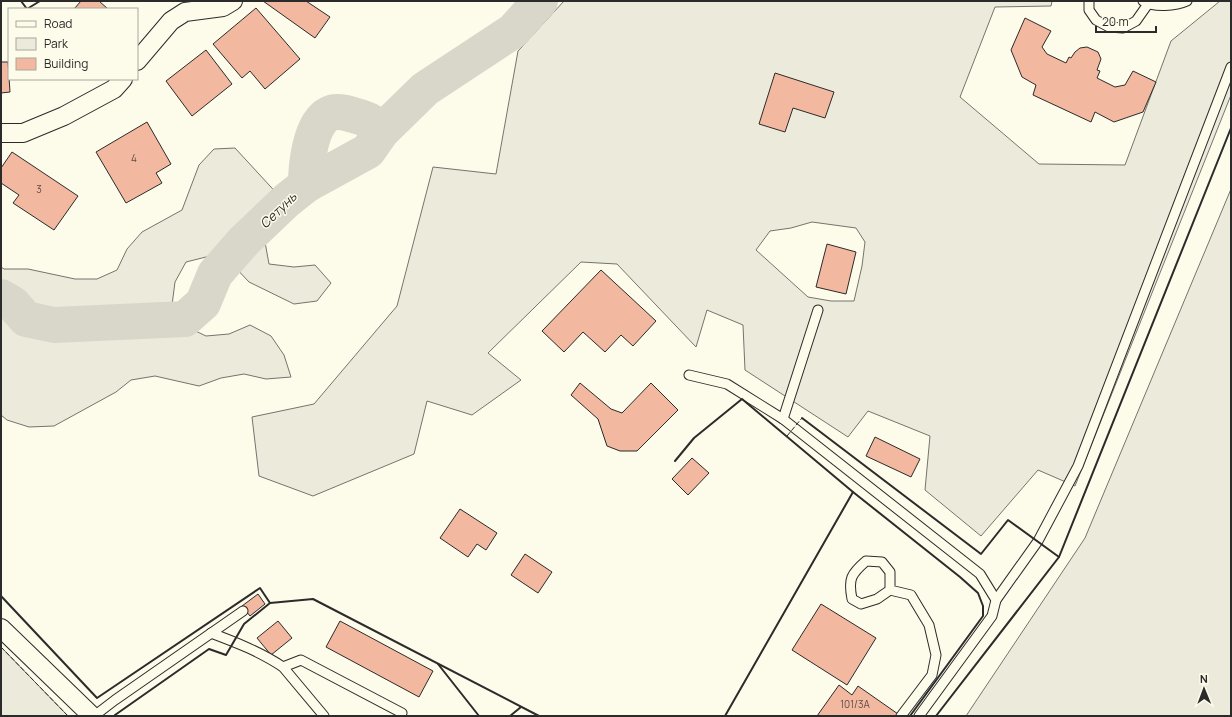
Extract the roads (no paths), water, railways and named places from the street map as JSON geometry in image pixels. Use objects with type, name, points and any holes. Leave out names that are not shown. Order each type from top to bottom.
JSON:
[{"type":"street","points":[[138,60],[170,21],[185,12],[223,7],[233,1]]},
{"type":"street","points":[[1,133],[23,133],[64,116],[114,89],[122,80]]},
{"type":"street","points":[[1,628],[93,716]]},
{"type":"lane","points":[[1089,1],[1088,10],[1096,20],[1109,27],[1123,28],[1136,21],[1145,2],[1165,5],[1187,1]]},
{"type":"lane","points":[[918,716],[992,616],[996,600],[1038,541],[1078,466],[1231,67]]},
{"type":"lane","points":[[783,418],[818,310]]},
{"type":"lane","points":[[689,375],[727,384],[783,418],[980,574],[996,600]]},
{"type":"lane","points":[[890,590],[890,572],[882,562],[866,561],[855,570],[850,585],[852,599],[861,604],[877,599],[890,590],[911,595],[929,625],[936,655],[932,675],[901,716]]},
{"type":"lane","points":[[93,716],[242,611]]},
{"type":"lane","points":[[211,633],[233,641],[283,667],[324,716]]},
{"type":"lane","points":[[283,667],[301,660],[402,713]]},
{"type":"waterway","name":"Сетунь","points":[[1,297],[13,304],[26,319],[54,325],[185,319],[203,303],[215,274],[244,241],[287,200],[306,185],[368,151],[382,131],[425,89],[513,31],[540,1]]},
{"type":"waterway","points":[[306,185],[308,157],[313,135],[317,126],[329,114],[341,112],[369,120],[382,131]]}]
